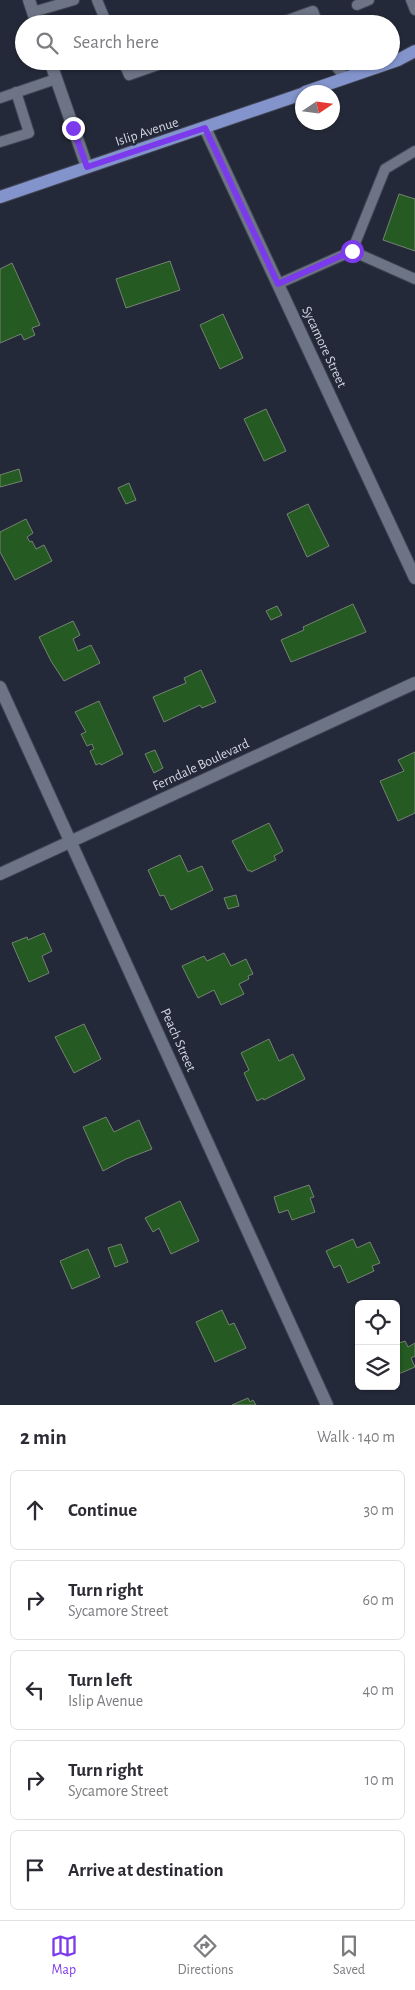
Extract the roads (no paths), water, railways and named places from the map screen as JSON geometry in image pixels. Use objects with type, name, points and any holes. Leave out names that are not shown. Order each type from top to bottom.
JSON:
[{"type":"main road","name":"Islip Avenue","points":[[400,59],[415,51]]},
{"type":"main road","name":"Islip Avenue","points":[[326,85],[369,70]]},
{"type":"main road","name":"Islip Avenue","points":[[0,197],[295,96]]},
{"type":"street","points":[[53,70],[87,167]]},
{"type":"street","name":"Sycamore Street","points":[[205,128],[415,578]]},
{"type":"street","name":"Ferndale Boulevard","points":[[0,874],[415,683]]},
{"type":"street","name":"Peach Street","points":[[0,687],[327,1405]]},
{"type":"lane","points":[[33,12],[74,0]]},
{"type":"lane","points":[[97,0],[103,15]]},
{"type":"lane","points":[[357,5],[369,0]]},
{"type":"lane","points":[[411,0],[415,10]]},
{"type":"lane","points":[[302,15],[313,11],[315,15]]},
{"type":"lane","points":[[127,70],[129,75],[143,70]]},
{"type":"lane","points":[[339,70],[345,78]]},
{"type":"lane","points":[[0,98],[56,79]]},
{"type":"lane","points":[[0,142],[29,133],[16,92]]},
{"type":"lane","points":[[278,284],[352,251],[385,169],[415,151]]},
{"type":"lane","points":[[352,251],[415,279]]}]
